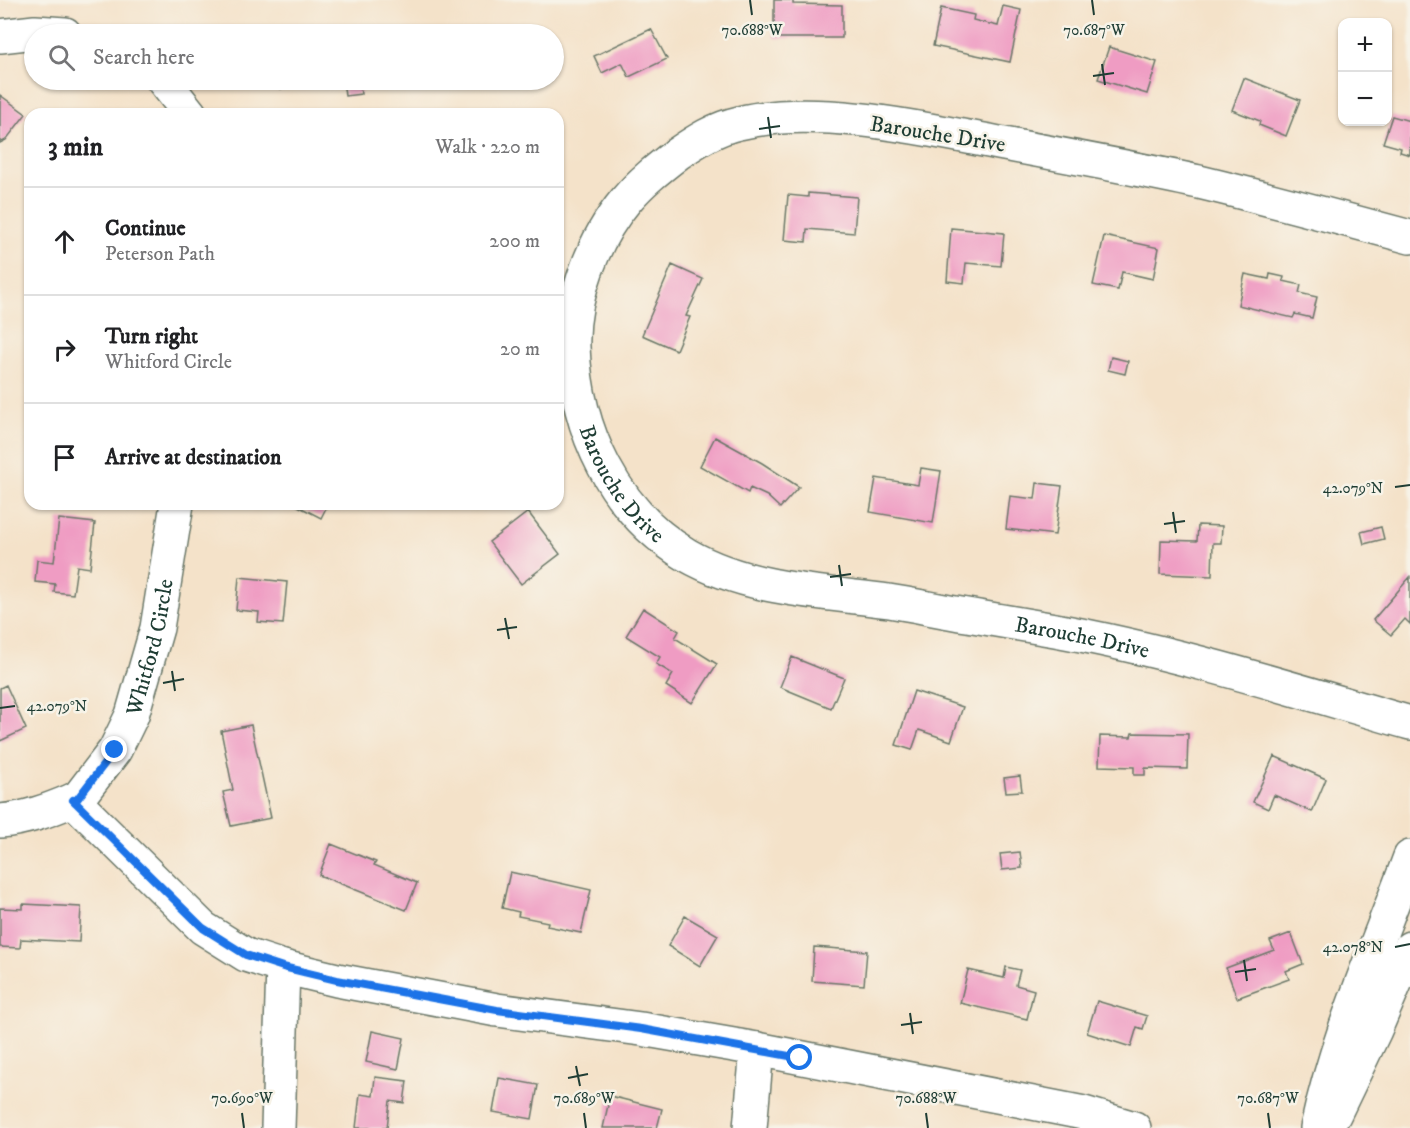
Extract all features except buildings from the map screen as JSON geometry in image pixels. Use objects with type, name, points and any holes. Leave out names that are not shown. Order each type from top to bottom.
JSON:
[{"type":"street","points":[[0,36],[24,33]]},
{"type":"street","points":[[172,90],[185,108]]},
{"type":"street","name":"Barouche Drive","points":[[1410,237],[1298,206],[1193,181],[953,134],[871,121],[808,115],[765,118],[735,123],[700,138],[646,178],[623,203],[588,266],[576,302],[572,346],[579,395],[589,434],[616,490],[632,510],[655,532],[688,555],[742,579],[798,590],[896,602],[1131,645],[1410,723]]},
{"type":"street","name":"Whitford Circle","points":[[0,821],[15,820],[50,810],[73,800],[75,802],[115,750],[132,715],[158,628],[176,510]]},
{"type":"street","points":[[73,800],[203,928],[246,955],[283,967],[337,980],[497,1010],[641,1029],[757,1049],[1084,1113],[1134,1128]]},
{"type":"street","points":[[1317,1128],[1325,1089],[1338,1047],[1410,857]]},
{"type":"street","points":[[1328,1128],[1376,1030],[1410,948]]},
{"type":"street","points":[[278,1128],[283,967]]},
{"type":"street","points":[[750,1128],[757,1049]]},
{"type":"route","points":[[115,750],[75,802],[73,800],[149,876],[203,928],[246,955],[337,980],[497,1010],[641,1029],[800,1058]]}]
